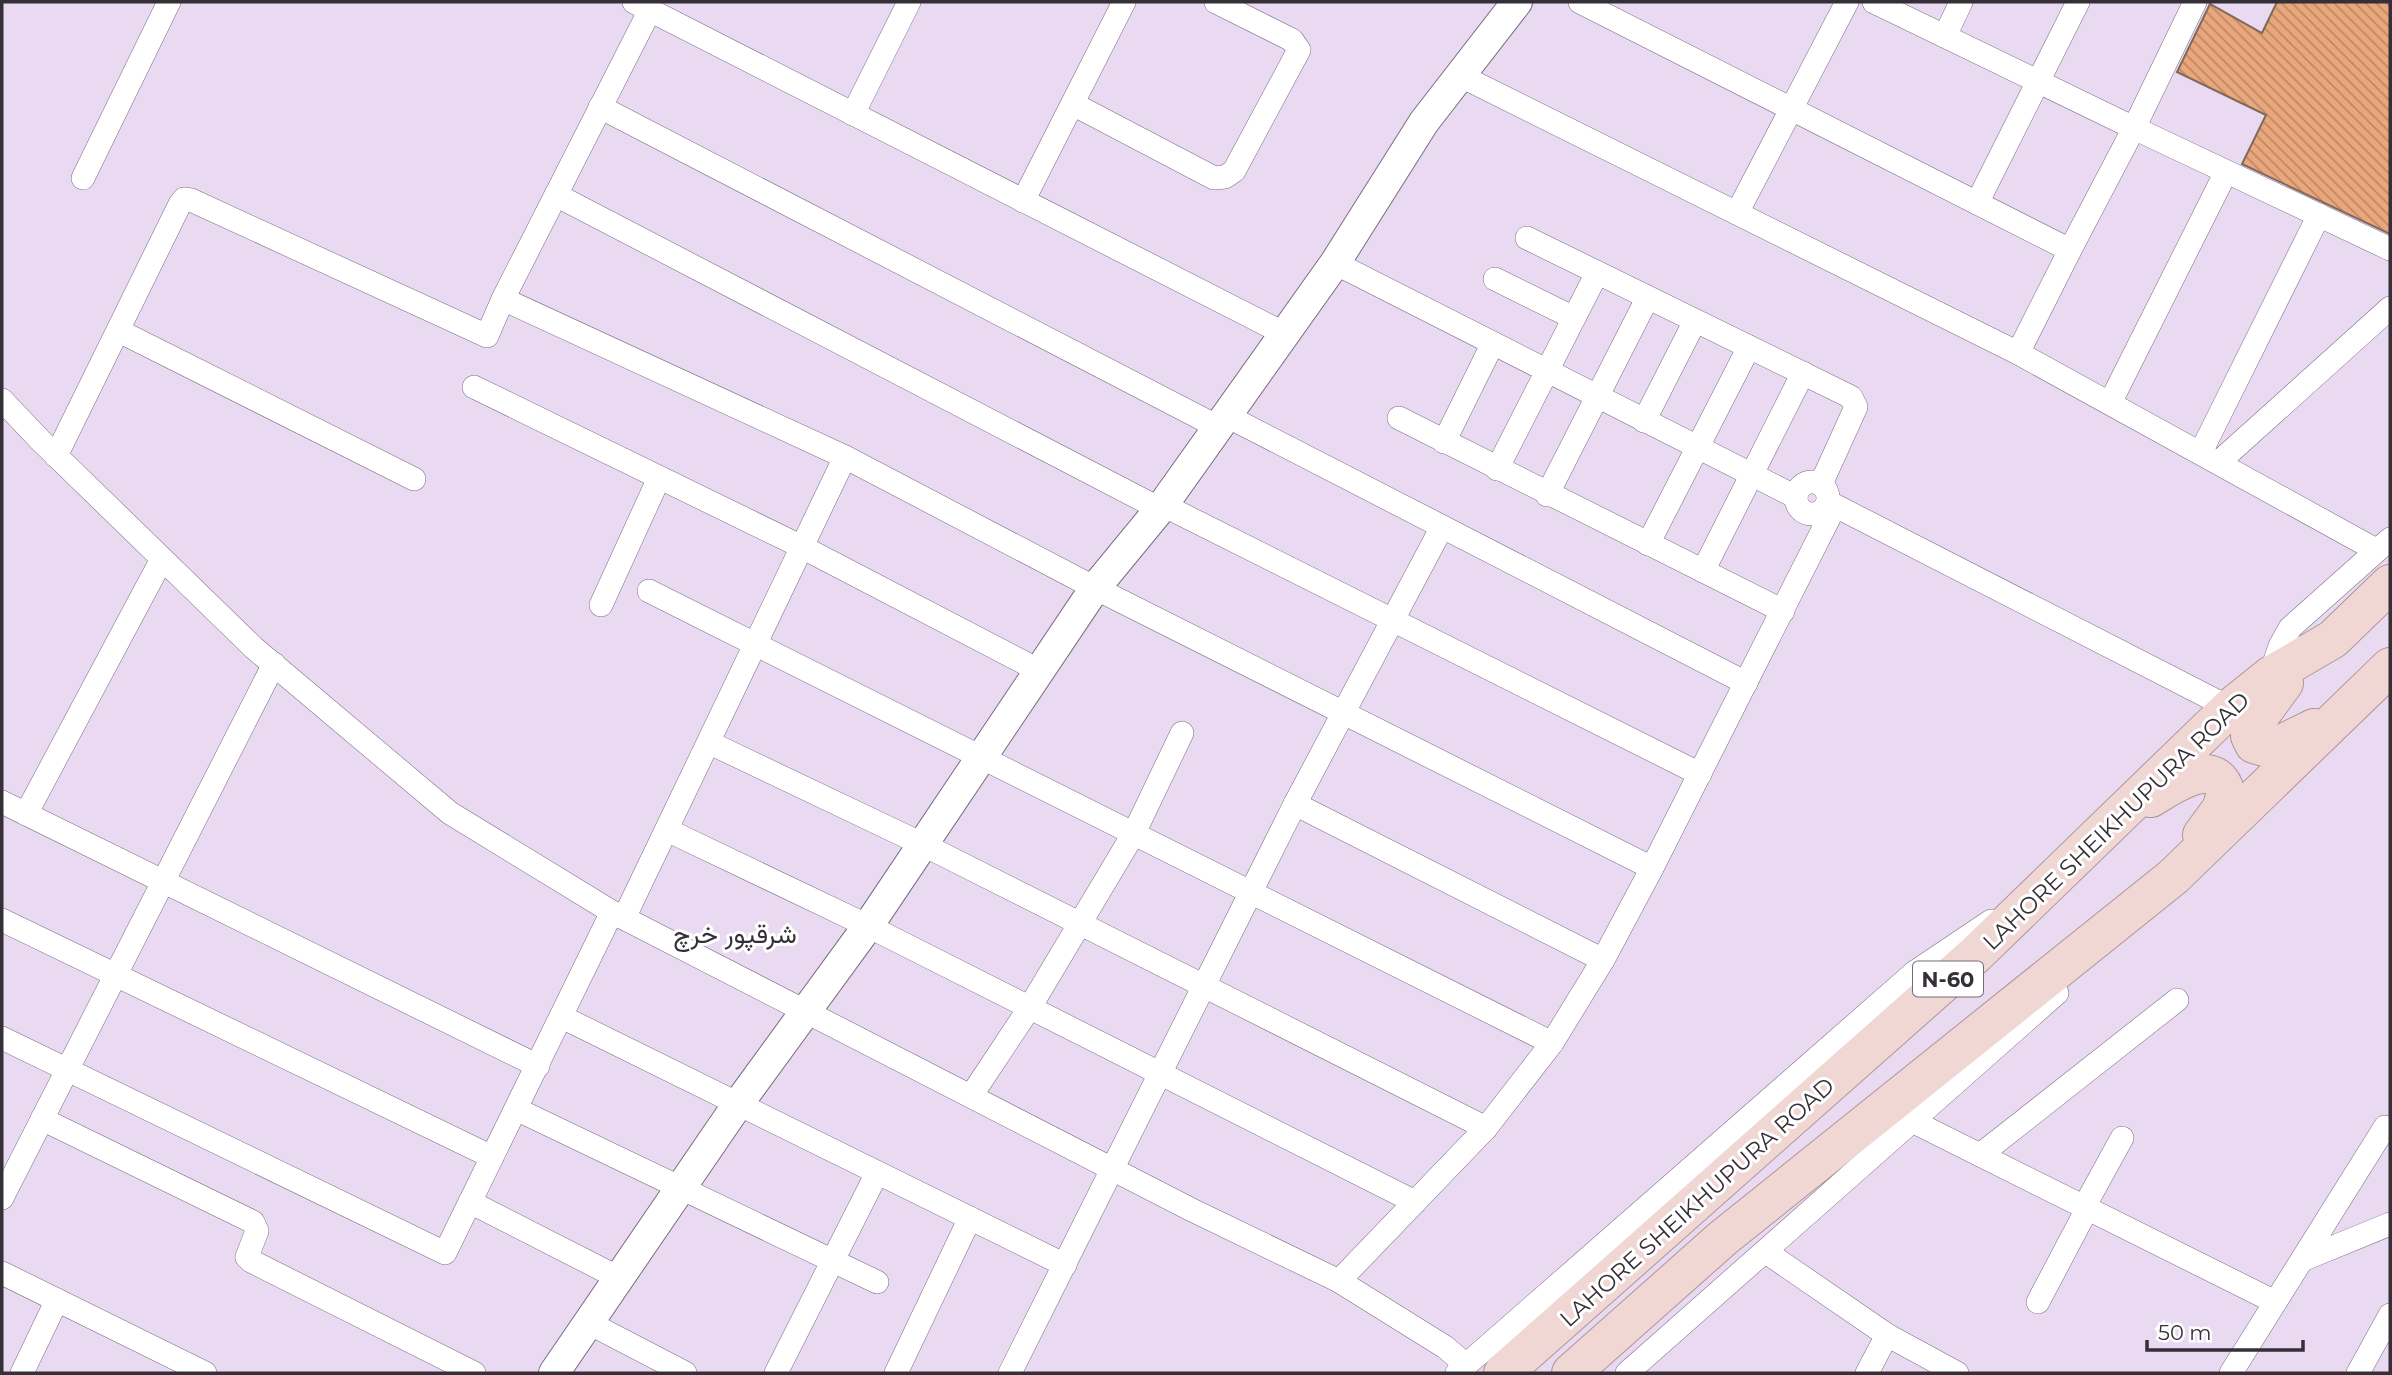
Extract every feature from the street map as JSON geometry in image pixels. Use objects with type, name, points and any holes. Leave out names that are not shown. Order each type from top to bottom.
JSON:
[{"type":"highway","name":"LAHORE SHEIKHUPURA ROAD","points":[[1503,1373],[1976,954],[2230,708],[2287,667],[2333,639],[2385,558]]},
{"type":"highway","points":[[2287,667],[2251,728],[2254,744],[2271,749],[2344,712]]},
{"type":"highway","name":"LAHORE SHEIKHUPURA ROAD","points":[[1571,1373],[1723,1238],[2173,877],[2390,667]]},
{"type":"highway","points":[[2113,820],[2188,777],[2203,774],[2219,780],[2226,794],[2221,809],[2173,877]]},
{"type":"street","points":[[83,178],[169,2]]},
{"type":"street","points":[[853,114],[909,2]]},
{"type":"street","points":[[1023,201],[1124,2]]},
{"type":"street","points":[[1073,104],[1214,177],[1225,177],[1234,171],[1299,50],[1292,40],[1216,2]]},
{"type":"street","points":[[554,1373],[738,1104],[868,926],[1095,588],[1161,507],[1335,263],[1424,122],[1517,2]]},
{"type":"street","points":[[1580,2],[2070,250]]},
{"type":"street","points":[[1737,213],[1789,108],[1847,2]]},
{"type":"street","points":[[1874,2],[2390,249]]},
{"type":"street","points":[[1945,36],[1961,2]]},
{"type":"street","points":[[1977,203],[2078,2]]},
{"type":"street","points":[[2018,353],[2134,128],[2195,2]]},
{"type":"street","points":[[56,456],[184,199],[487,336],[600,107],[642,6],[1285,334]]},
{"type":"street","points":[[1461,76],[2018,353],[2210,457],[2385,558]]},
{"type":"street","points":[[600,107],[1222,421],[1442,527],[1746,683]]},
{"type":"street","points":[[2110,402],[2226,172]]},
{"type":"street","points":[[556,195],[1161,507],[1393,619],[1700,774]]},
{"type":"street","points":[[2210,457],[2319,215]]},
{"type":"street","points":[[1339,1281],[1486,1128],[1552,1043],[1603,960],[1783,611],[1828,497],[1856,407],[1856,401],[1803,373],[1527,238]]},
{"type":"street","points":[[1335,263],[1547,373],[1796,497],[1797,504],[1806,513],[1819,512],[1828,497]]},
{"type":"street","points":[[1497,468],[1597,274]]},
{"type":"street","points":[[1495,279],[1574,318]]},
{"type":"street","points":[[503,299],[845,457],[1095,588],[1652,868]]},
{"type":"street","points":[[1548,495],[1647,299]]},
{"type":"street","points":[[2210,457],[2390,308]]},
{"type":"street","points":[[1644,421],[1695,321]]},
{"type":"street","points":[[119,331],[414,479]]},
{"type":"street","points":[[1444,442],[1492,345]]},
{"type":"street","points":[[1648,544],[1749,347]]},
{"type":"street","points":[[1703,571],[1803,373]]},
{"type":"street","points":[[474,387],[800,547],[1040,671]]},
{"type":"street","points":[[2,400],[162,559],[274,664],[450,813],[618,915],[1114,1170],[1339,1281],[1445,1347],[1462,1369],[1915,972],[2045,886]]},
{"type":"street","points":[[1399,418],[1783,611]]},
{"type":"street","points":[[2,1038],[444,1253],[562,1017],[667,830],[845,457]]},
{"type":"street","points":[[601,605],[659,478]]},
{"type":"street","points":[[1828,497],[2230,708]]},
{"type":"street","points":[[1010,1373],[1295,804],[1442,527]]},
{"type":"street","points":[[26,814],[162,559]]},
{"type":"street","points":[[649,591],[1552,1043]]},
{"type":"street","points":[[2,1198],[274,664]]},
{"type":"street","points":[[971,1096],[1030,1007],[1134,833],[1182,733]]},
{"type":"street","points":[[710,743],[922,844],[1486,1128]]},
{"type":"street","points":[[2,802],[538,1066]]},
{"type":"street","points":[[1295,804],[1603,960]]},
{"type":"street","points":[[667,830],[868,926],[1415,1202]]},
{"type":"street","points":[[1627,1373],[2105,950],[2173,877]]},
{"type":"street","points":[[2,920],[492,1157]]},
{"type":"street","points":[[1980,1155],[2177,1000]]},
{"type":"street","points":[[562,1017],[1065,1265]]},
{"type":"street","points":[[516,1109],[877,1282]]},
{"type":"street","points":[[42,1119],[253,1222],[257,1231],[247,1257],[251,1261],[474,1373]]},
{"type":"street","points":[[1912,1121],[2275,1302]]},
{"type":"street","points":[[2231,1373],[2385,1127]]},
{"type":"street","points":[[2038,1302],[2122,1138]]},
{"type":"street","points":[[776,1373],[877,1173]]},
{"type":"street","points":[[470,1202],[620,1278]]},
{"type":"street","points":[[896,1373],[970,1218]]},
{"type":"street","points":[[2301,1260],[2390,1224]]},
{"type":"street","points":[[1766,1252],[1887,1335],[1957,1373]]},
{"type":"street","points":[[2,1273],[205,1373]]},
{"type":"street","points":[[22,1373],[57,1300]]},
{"type":"street","points":[[2358,1373],[2390,1315]]},
{"type":"street","points":[[589,1323],[685,1373]]},
{"type":"street","points":[[1867,1373],[1887,1335]]},
{"type":"building","points":[[2277,2],[2390,2],[2390,234],[2242,164],[2266,115],[2177,72],[2210,4],[2262,33]]},
{"type":"district","name":"شرقپور خرچ","points":[[735,934]]}]
